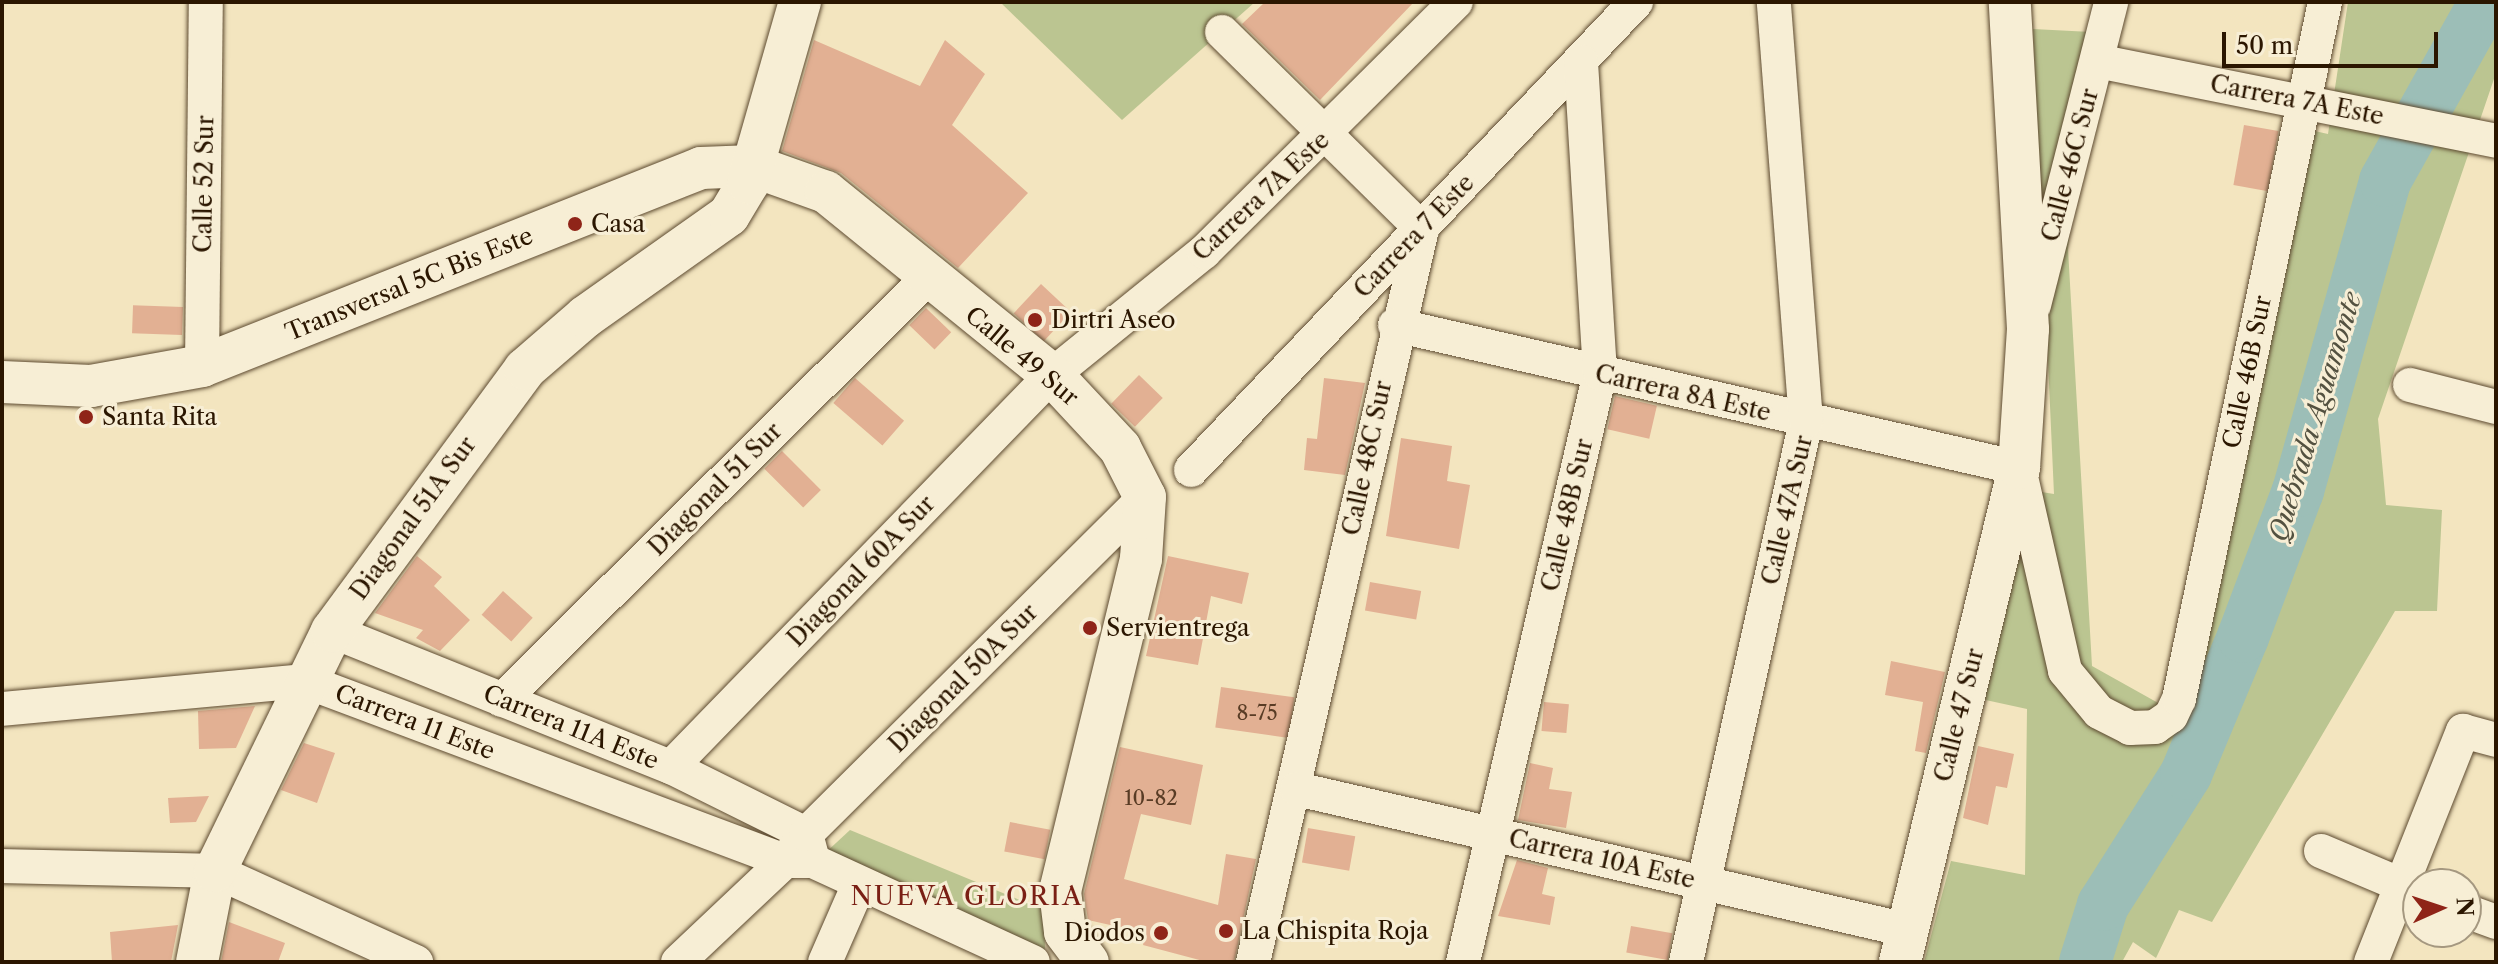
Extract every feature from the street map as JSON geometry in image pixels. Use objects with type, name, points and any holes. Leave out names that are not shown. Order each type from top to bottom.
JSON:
[{"type":"street","name":"Calle 52 Sur","points":[[202,366],[206,2]]},
{"type":"street","name":"Diagonal 51A Sur","points":[[197,962],[215,871],[332,631],[525,369],[585,317],[720,225],[741,198],[800,2]]},
{"type":"street","name":"Carrera 7A Este","points":[[1052,375],[1204,252],[1324,139],[1456,2]]},
{"type":"street","name":"Carrera 7 Este","points":[[1191,470],[1636,2]]},
{"type":"street","name":"Calle 47A Sur","points":[[1686,962],[1806,421],[1774,2]]},
{"type":"street","name":"Calle 47 Sur","points":[[1904,946],[2019,468],[2028,329],[2010,2]]},
{"type":"street","name":"Calle 46C Sur","points":[[2028,329],[2111,2]]},
{"type":"street","name":"Calle 46B Sur","points":[[2149,728],[2166,720],[2179,699],[2325,2]]},
{"type":"street","points":[[1222,32],[1324,139],[1422,229]]},
{"type":"street","name":"Carrera 7A Este","points":[[2097,61],[2488,139]]},
{"type":"street","name":"Calle 48B Sur","points":[[1463,962],[1600,373],[1581,62]]},
{"type":"street","name":"Transversal 5C Bis Este","points":[[2,382],[91,386],[202,366],[354,310],[619,197],[701,168],[753,166]]},
{"type":"street","name":"Calle 49 Sur","points":[[753,166],[826,192],[1052,375],[1120,448],[1145,497]]},
{"type":"street","name":"Calle 48C Sur","points":[[1253,962],[1297,789],[1395,325],[1422,229]]},
{"type":"street","name":"Diagonal 51 Sur","points":[[502,700],[929,277]]},
{"type":"street","name":"Carrera 8A Este","points":[[1395,325],[2019,468]]},
{"type":"street","name":"Diagonal 60A Sur","points":[[671,767],[1052,375]]},
{"type":"street","points":[[2410,385],[2496,407]]},
{"type":"street","name":"Calle 47 Sur","points":[[2019,468],[2065,671],[2099,712],[2130,728],[2149,728]]},
{"type":"street","points":[[1068,952],[1060,891],[1141,559],[1145,497]]},
{"type":"street","name":"Diagonal 50A Sur","points":[[678,962],[801,852],[1145,497]]},
{"type":"street","name":"Carrera 11A Este","points":[[332,631],[671,767],[801,852]]},
{"type":"street","name":"Carrera 11 Este","points":[[2,709],[305,681],[801,852],[859,884],[1033,962]]},
{"type":"street","points":[[2416,868],[2463,731],[2496,740]]},
{"type":"street","name":"Carrera 10A Este","points":[[1297,789],[1704,883],[1904,946]]},
{"type":"street","points":[[2321,851],[2402,886]]},
{"type":"street","points":[[2,866],[215,871],[416,962]]},
{"type":"street","points":[[825,962],[859,884]]},
{"type":"street","points":[[2371,962],[2402,902]]},
{"type":"green space","points":[[1000,2],[1255,2],[1122,120]]},
{"type":"green space","points":[[2348,2],[2496,2],[2496,73],[2378,419],[2386,505],[2442,510],[2437,611],[2395,611],[2212,922],[2179,910],[2156,958],[2133,942],[2122,962],[1924,962],[1951,861],[2025,875],[2027,709],[1981,699],[2028,490],[2054,494],[2033,29],[2091,32],[2068,249],[2092,666],[2160,704],[2288,125],[2328,134]]},
{"type":"green space","points":[[850,830],[1044,910],[1045,949],[823,855]]},
{"type":"building","points":[[1265,2],[1414,2],[1320,100],[1242,24]]},
{"type":"building","points":[[814,40],[920,86],[945,40],[985,74],[952,125],[1028,193],[958,268],[841,173],[782,151]]},
{"type":"building","points":[[2244,125],[2278,131],[2268,191],[2233,185]]},
{"type":"building","points":[[1041,284],[1071,312],[1044,341],[1014,313]]},
{"type":"building","points":[[133,305],[183,307],[182,335],[132,333]]},
{"type":"building","points":[[926,308],[951,332],[935,350],[909,325]]},
{"type":"building","points":[[1139,375],[1163,398],[1135,427],[1111,404]]},
{"type":"building","points":[[855,378],[904,421],[882,446],[833,403]]},
{"type":"building","points":[[1324,378],[1365,383],[1345,475],[1304,470],[1307,438],[1317,439]]},
{"type":"building","points":[[1615,396],[1657,406],[1649,439],[1607,429]]},
{"type":"building","points":[[1401,438],[1452,446],[1447,481],[1470,485],[1459,549],[1386,536]]},
{"type":"building","points":[[782,451],[821,490],[803,508],[764,469]]},
{"type":"building","points":[[417,556],[442,577],[434,586],[470,620],[440,651],[416,638],[423,630],[375,613]]},
{"type":"building","points":[[1168,556],[1249,573],[1242,604],[1211,596],[1198,665],[1146,656]]},
{"type":"building","points":[[1370,582],[1421,591],[1416,620],[1365,611]]},
{"type":"building","points":[[503,591],[533,618],[511,642],[482,615]]},
{"type":"building","points":[[1891,661],[1945,672],[1926,753],[1915,751],[1923,702],[1885,695]]},
{"type":"building","points":[[1221,687],[1294,697],[1289,738],[1215,728]]},
{"type":"building","points":[[1544,702],[1569,704],[1566,733],[1541,731]]},
{"type":"building","points":[[255,706],[236,748],[199,749],[198,711]]},
{"type":"building","points":[[304,743],[335,753],[317,803],[281,790]]},
{"type":"building","points":[[1978,746],[2014,754],[2007,788],[1996,786],[1988,825],[1963,818]]},
{"type":"building","points":[[1120,747],[1203,765],[1191,825],[1141,814],[1124,879],[1218,905],[1226,854],[1256,859],[1234,962],[1207,962],[1143,945],[1146,933],[1088,920],[1084,894]]},
{"type":"building","points":[[1530,763],[1553,768],[1549,789],[1572,792],[1566,828],[1518,820]]},
{"type":"building","points":[[209,796],[196,822],[170,823],[168,798]]},
{"type":"building","points":[[1010,822],[1050,830],[1045,859],[1004,851]]},
{"type":"building","points":[[1308,828],[1355,836],[1349,871],[1302,862]]},
{"type":"building","points":[[1517,860],[1548,868],[1542,894],[1555,897],[1550,925],[1498,916]]},
{"type":"building","points":[[229,922],[285,943],[278,962],[221,962]]},
{"type":"building","points":[[178,925],[171,962],[112,962],[110,932]]},
{"type":"building","points":[[1631,926],[1672,933],[1668,960],[1626,953]]},
{"type":"waterway","name":"Quebrada Aguamonte","points":[[2085,962],[2103,905],[2186,774],[2243,637],[2298,491],[2385,181],[2485,2]]},
{"type":"place","name":"Casa","points":[[575,224]]},
{"type":"place","name":"Dirtri Aseo","points":[[1035,320]]},
{"type":"place","name":"Santa Rita","points":[[86,417]]},
{"type":"place","name":"Servientrega","points":[[1090,628]]},
{"type":"place","name":"La Chispita Roja","points":[[1226,931]]},
{"type":"place","name":"Diodos","points":[[1161,933]]},
{"type":"district","name":"NUEVA GLORIA","points":[[967,897]]}]
